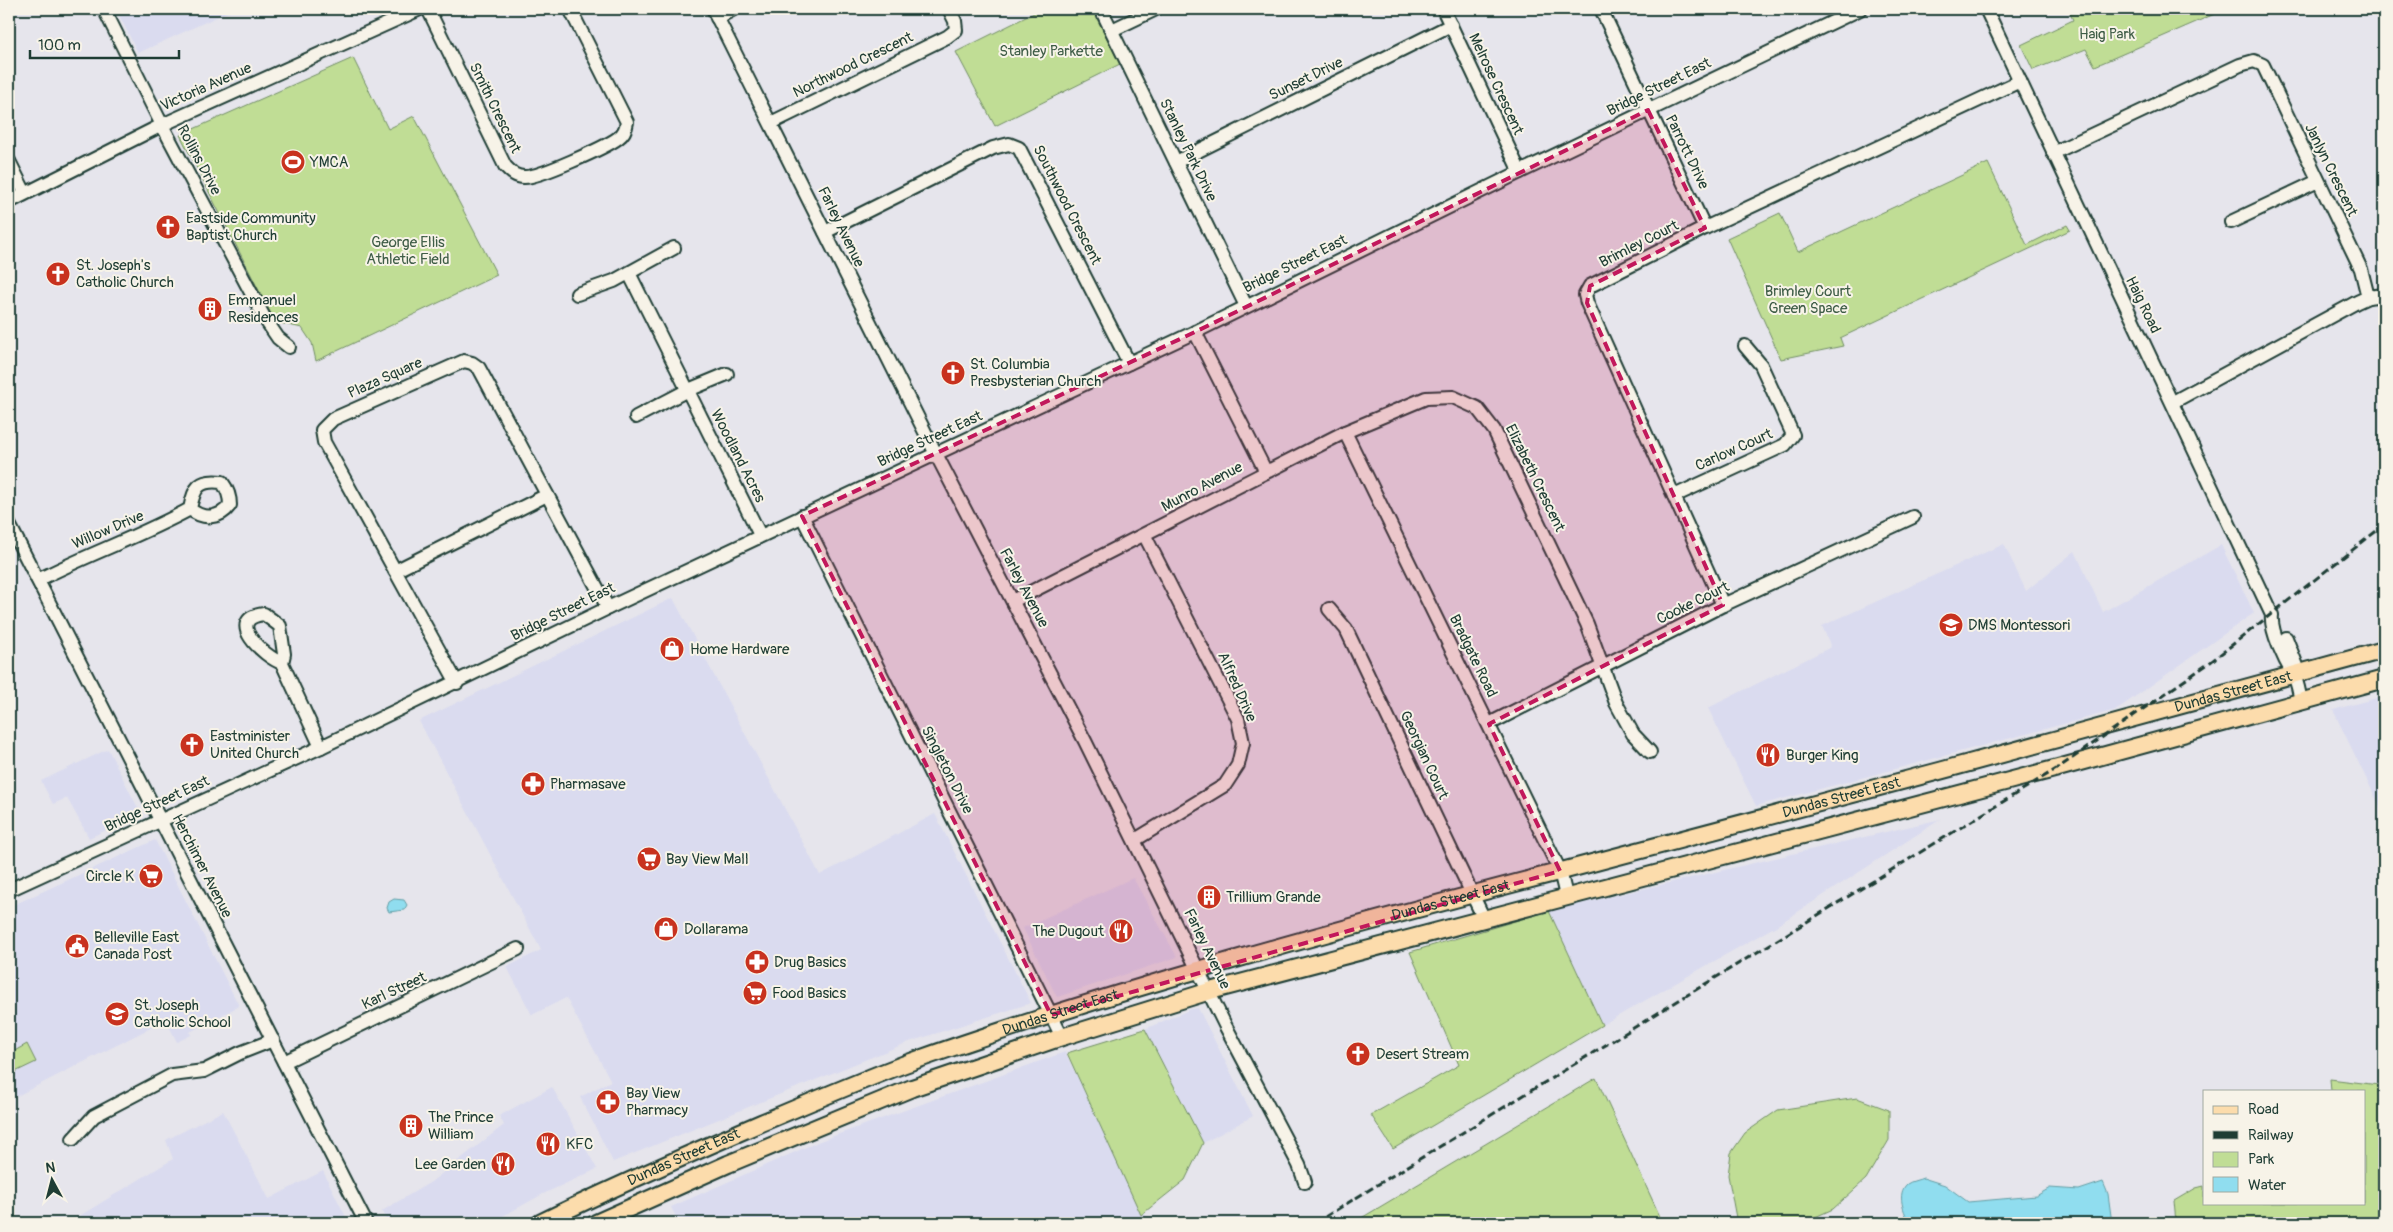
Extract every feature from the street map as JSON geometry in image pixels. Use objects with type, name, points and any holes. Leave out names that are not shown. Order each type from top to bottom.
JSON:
[{"type":"main road","name":"Dundas Street East","points":[[540,1223],[617,1186],[848,1087],[904,1065],[1051,1015],[1268,950],[1472,894],[2384,650]]},
{"type":"main road","name":"Dundas Street East","points":[[596,1223],[728,1164],[857,1109],[912,1088],[1062,1037],[1210,991],[2384,678]]},
{"type":"main road","points":[[1899,780],[1908,806]]},
{"type":"main road","points":[[1763,816],[1773,842]]},
{"type":"main road","points":[[1268,950],[1275,974]]},
{"type":"street","name":"Rollins Drive","points":[[104,9],[162,125],[265,319],[278,338],[289,347]]},
{"type":"street","name":"Victoria Avenue","points":[[9,202],[162,125],[420,9]]},
{"type":"street","name":"Smith Crescent","points":[[428,9],[506,166],[513,175],[525,178],[570,162],[618,138],[626,131],[627,122],[570,9]]},
{"type":"street","points":[[715,13],[734,9]]},
{"type":"street","name":"Northwood Crescent","points":[[771,123],[947,37],[956,30],[955,21],[949,9]]},
{"type":"street","name":"Stanley Park Drive","points":[[1101,9],[1246,306]]},
{"type":"street","points":[[1112,30],[1156,9]]},
{"type":"street","name":"Melrose Crescent","points":[[1443,9],[1520,172]]},
{"type":"street","name":"Parrott Drive","points":[[1601,9],[1705,228]]},
{"type":"street","name":"Bridge Street East","points":[[9,890],[160,819],[322,747],[760,535],[1195,332],[1520,172],[1860,9]]},
{"type":"street","name":"Haig Road","points":[[1986,9],[2272,615],[2271,624],[2288,668],[2294,675],[2301,701]]},
{"type":"street","name":"Farley Avenue","points":[[715,13],[936,454],[1135,840],[1225,1025],[1299,1165],[1306,1182]]},
{"type":"street","name":"Sunset Drive","points":[[1176,162],[1451,26]]},
{"type":"street","name":"Janlyn Crescent","points":[[2053,153],[2240,65],[2254,61],[2263,65],[2361,270],[2368,298]]},
{"type":"street","name":"Brimley Court","points":[[1724,605],[1587,303],[1586,295],[1590,286],[1705,228],[2020,82]]},
{"type":"street","name":"Southwood Crescent","points":[[825,232],[993,148],[1009,144],[1019,148],[1129,363]]},
{"type":"street","points":[[9,161],[25,194]]},
{"type":"street","points":[[2231,222],[2318,181]]},
{"type":"street","points":[[577,294],[629,274],[674,248]]},
{"type":"street","name":"Woodland Acres","points":[[629,274],[686,391],[760,535]]},
{"type":"street","points":[[2173,402],[2357,302],[2384,295]]},
{"type":"street","name":"Munro Avenue","points":[[1013,601],[1145,536],[1266,472],[1195,332]]},
{"type":"street","name":"Carlow Court","points":[[1674,496],[1785,445],[1793,436],[1761,365],[1745,346]]},
{"type":"street","name":"Plaza Square","points":[[457,683],[324,442],[322,430],[332,419],[464,361],[472,362],[478,368],[608,608]]},
{"type":"street","points":[[636,417],[686,391],[727,374]]},
{"type":"street","name":"Elizabeth Crescent","points":[[1266,472],[1345,432],[1426,398],[1453,397],[1477,408],[1494,430],[1509,458],[1587,624],[1601,666],[1626,725],[1650,752]]},
{"type":"street","name":"Bradgate Road","points":[[1345,432],[1560,871],[1566,896]]},
{"type":"street","points":[[395,571],[547,495]]},
{"type":"street","name":"Willow Drive","points":[[38,580],[68,565],[159,527],[190,509]]},
{"type":"street","name":"Singleton Drive","points":[[802,516],[1062,1037]]},
{"type":"street","name":"Cooke Court","points":[[1489,724],[1724,605],[1913,517]]},
{"type":"street","name":"Herchimer Avenue","points":[[9,524],[366,1223]]},
{"type":"street","name":"Alfred Drive","points":[[1135,840],[1225,785],[1238,764],[1243,743],[1238,719],[1145,536]]},
{"type":"street","name":"Georgian Court","points":[[1329,609],[1346,629],[1484,919]]},
{"type":"street","points":[[282,664],[322,747]]},
{"type":"street","name":"Karl Street","points":[[284,1062],[518,949]]},
{"type":"street","points":[[73,1139],[94,1116],[172,1075],[204,1071],[240,1053],[273,1040]]},
{"type":"highlighted area","points":[[1648,110],[1705,228],[1590,286],[1587,303],[1723,605],[1489,724],[1560,871],[1051,1015],[802,516],[1195,332]]},
{"type":"shaded area","points":[[116,9],[234,9],[138,53]]},
{"type":"shaded area","points":[[2004,544],[2026,591],[2075,551],[2103,612],[2221,545],[2254,613],[2116,710],[1756,806],[1708,708],[1831,647],[1822,626]]},
{"type":"shaded area","name":"Bay View Mall","points":[[673,598],[820,875],[935,814],[1031,1003],[909,1042],[613,1162],[580,1097],[611,1081],[566,998],[532,1015],[507,967],[541,950],[419,721]]},
{"type":"shaded area","points":[[2384,696],[2384,815],[2333,710]]},
{"type":"shaded area","points":[[108,749],[141,814],[89,838],[67,798],[53,804],[41,781]]},
{"type":"shaded area","points":[[1941,819],[1776,926],[1602,1025],[1549,911]]},
{"type":"shaded area","points":[[155,840],[239,1006],[190,1032],[191,1035],[177,1042],[166,1020],[9,1100],[9,907]]},
{"type":"shaded area","points":[[1133,878],[1177,957],[1057,997],[1023,928]]},
{"type":"shaded area","points":[[1198,1008],[1253,1116],[1203,1143],[1145,1029],[1191,1009]]},
{"type":"shaded area","points":[[1065,1052],[1149,1223],[679,1223],[671,1207],[820,1141]]},
{"type":"shaded area","points":[[552,1087],[597,1169],[543,1194],[490,1223],[388,1223],[382,1211],[431,1182],[504,1125],[499,1116]]},
{"type":"shaded area","points":[[223,1111],[269,1199],[323,1171],[349,1223],[68,1223],[173,1159],[166,1140]]},
{"type":"green space","name":"Stanley Parkette","points":[[1042,9],[1092,9],[1120,64],[995,126],[956,52]]},
{"type":"green space","name":"Haig Park","points":[[2068,9],[2226,9],[2095,66],[2086,49],[2033,70],[2021,45],[2073,20]]},
{"type":"green space","name":"George Ellis Athletic Field","points":[[353,58],[388,129],[414,116],[497,275],[316,361],[312,343],[302,328],[275,322],[180,135]]},
{"type":"green space","name":"Brimley Court Green Space","points":[[1988,163],[2027,245],[2067,225],[2070,230],[1840,338],[1843,346],[1781,359],[1727,238],[1780,213],[1798,252]]},
{"type":"green space","points":[[1549,911],[1602,1025],[1393,1149],[1371,1115],[1459,1065],[1410,952]]},
{"type":"green space","points":[[1145,1029],[1203,1143],[1185,1180],[1141,1215],[1067,1053]]},
{"type":"green space","points":[[27,1044],[36,1062],[13,1073],[9,1064],[9,1054]]},
{"type":"green space","points":[[1596,1078],[1663,1223],[1353,1223]]},
{"type":"green space","points":[[2330,1079],[2379,1085],[2384,1082],[2384,1223],[2176,1223],[2174,1201],[2196,1188],[2203,1186],[2203,1204],[2366,1204],[2366,1090],[2331,1090]]},
{"type":"green space","points":[[1857,1098],[1889,1110],[1889,1140],[1866,1179],[1833,1209],[1802,1223],[1744,1223],[1736,1218],[1728,1175],[1731,1153],[1745,1133],[1778,1110]]},
{"type":"water","points":[[394,899],[404,900],[407,905],[404,910],[389,912],[387,908],[389,902]]},
{"type":"water","points":[[1923,1178],[1945,1185],[1968,1202],[2036,1196],[2050,1188],[2079,1190],[2103,1182],[2108,1194],[2112,1223],[1910,1223],[1902,1204],[1902,1193],[1907,1184]]},
{"type":"railway","points":[[1315,1223],[2058,768],[2208,664],[2384,525]]},
{"type":"place","name":"YMCA","points":[[293,162]]},
{"type":"place","name":"Eastside Community Baptist Church","points":[[168,227]]},
{"type":"place","name":"St. Joseph's Catholic Church","points":[[58,274]]},
{"type":"place","name":"Emmanuel Residences","points":[[210,309]]},
{"type":"place","name":"St. Columbia Presbysterian Church","points":[[953,373]]},
{"type":"place","name":"DMS Montessori","points":[[1951,625]]},
{"type":"place","name":"Home Hardware","points":[[672,649]]},
{"type":"place","name":"Eastminister United Church","points":[[192,745]]},
{"type":"place","name":"Burger King","points":[[1768,755]]},
{"type":"place","name":"Pharmasave","points":[[533,784]]},
{"type":"place","name":"Bay View Mall","points":[[649,859]]},
{"type":"place","name":"Circle K","points":[[151,876]]},
{"type":"place","name":"Trillium Grande","points":[[1209,897]]},
{"type":"place","name":"Dollarama","points":[[666,929]]},
{"type":"place","name":"The Dugout","points":[[1121,931]]},
{"type":"place","name":"Belleville East Canada Post","points":[[77,946]]},
{"type":"place","name":"Drug Basics","points":[[757,962]]},
{"type":"place","name":"Food Basics","points":[[755,993]]},
{"type":"place","name":"St. Joseph Catholic School","points":[[117,1014]]},
{"type":"place","name":"Desert Stream","points":[[1358,1054]]},
{"type":"place","name":"Bay View Pharmacy","points":[[608,1102]]},
{"type":"place","name":"The Prince William","points":[[411,1126]]},
{"type":"place","name":"KFC","points":[[548,1144]]},
{"type":"place","name":"Lee Garden","points":[[503,1164]]}]
